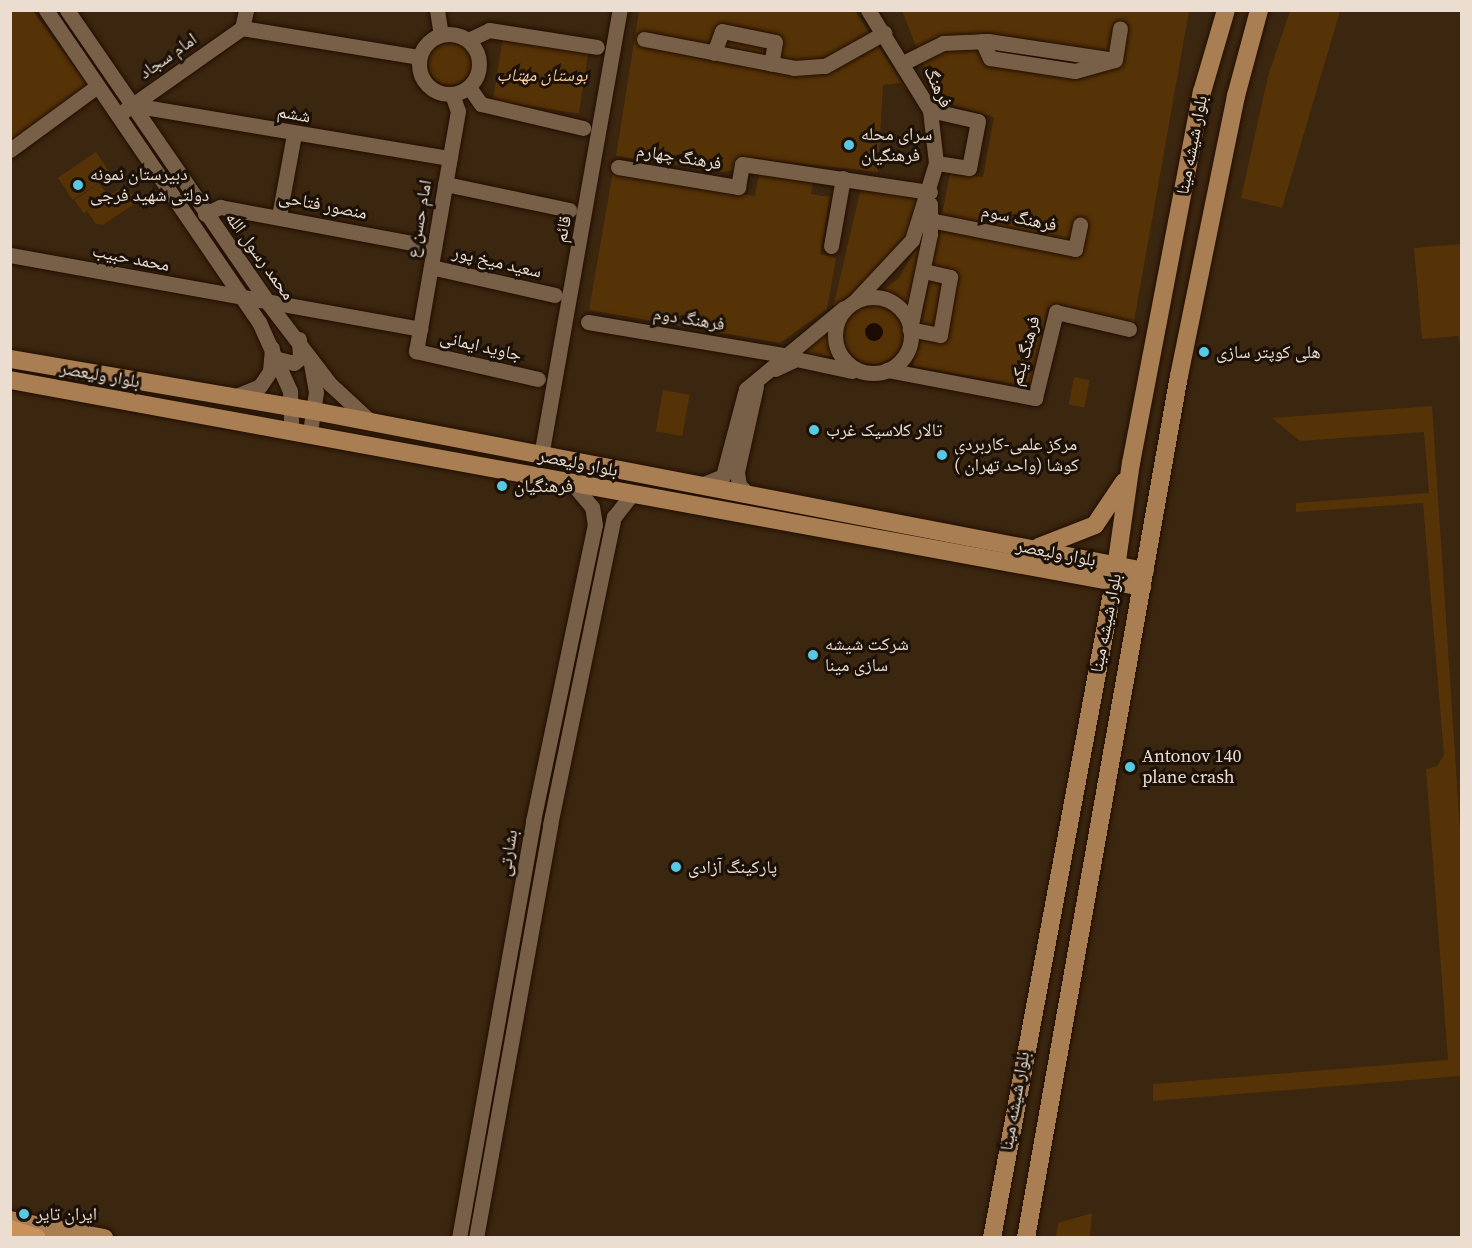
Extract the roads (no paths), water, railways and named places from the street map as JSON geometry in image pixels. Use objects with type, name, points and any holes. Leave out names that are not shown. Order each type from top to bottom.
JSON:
[{"type":"highway","points":[[10,1229],[37,1238]]},
{"type":"main road","name":"بلوار شیشه مینا","points":[[992,1238],[1116,573],[1131,463],[1202,92],[1226,10]]},
{"type":"main road","name":"بلوار شیشه مینا","points":[[1026,1238],[1144,579],[1231,119],[1259,10]]},
{"type":"main road","name":"بلوار ولیعصر","points":[[10,359],[314,411],[702,486],[747,504],[1144,579]]},
{"type":"main road","name":"بلوار ولیعصر","points":[[10,380],[310,432],[632,494],[705,506],[747,504],[1032,549],[1116,573]]},
{"type":"main road","points":[[1032,549],[1095,525],[1110,509],[1131,463]]},
{"type":"main road","points":[[702,486],[712,500],[705,506]]},
{"type":"main road","points":[[10,1220],[104,1238]]},
{"type":"street","name":"محمد رسول الله","points":[[67,10],[268,303],[299,339],[330,384],[373,423]]},
{"type":"street","points":[[246,10],[243,28],[420,57]]},
{"type":"street","points":[[437,10],[441,35]]},
{"type":"street","name":"قائم","points":[[541,456],[620,10]]},
{"type":"street","name":"فرهنگ","points":[[864,372],[853,367],[837,348],[836,323],[849,305],[912,240],[930,192],[936,163],[930,110],[903,63],[868,10]]},
{"type":"street","name":"محمد رسول الله","points":[[46,11],[96,87],[244,299],[275,352],[293,409],[291,429]]},
{"type":"street","name":"امام سجاد","points":[[117,117],[243,28]]},
{"type":"street","points":[[903,63],[943,43],[982,41],[990,58],[1075,71],[1115,60],[1120,28]]},
{"type":"street","points":[[441,35],[468,40],[489,30],[597,47]]},
{"type":"street","points":[[714,53],[722,31],[775,42],[771,64]]},
{"type":"street","points":[[644,39],[771,64],[825,66],[884,33]]},
{"type":"street","points":[[420,57],[441,35]]},
{"type":"street","points":[[420,57],[426,84],[452,94],[469,87],[480,63],[468,40]]},
{"type":"street","points":[[10,150],[96,87]]},
{"type":"street","points":[[469,87],[481,104],[583,128]]},
{"type":"street","name":"امام حسن ع","points":[[416,351],[458,111],[452,94]]},
{"type":"street","name":"ششم","points":[[132,105],[294,134],[450,158]]},
{"type":"street","points":[[930,110],[978,121],[969,168],[936,163]]},
{"type":"street","points":[[279,216],[294,134]]},
{"type":"street","name":"فرهنگ چهارم","points":[[618,167],[738,187],[742,164],[930,192]]},
{"type":"street","points":[[831,246],[843,178]]},
{"type":"street","points":[[445,184],[569,210]]},
{"type":"street","name":"فرهنگ","points":[[887,370],[906,354],[924,271],[930,220],[930,192]]},
{"type":"street","name":"منصور فتاحی","points":[[205,214],[220,207],[279,216],[434,247]]},
{"type":"street","name":"فرهنگ سوم","points":[[930,220],[1075,249],[1080,225]]},
{"type":"street","name":"محمد حبیب","points":[[10,255],[420,329]]},
{"type":"street","name":"سعید میخ پور","points":[[431,267],[555,296]]},
{"type":"street","points":[[849,305],[890,301],[910,329],[940,335],[950,277],[924,271]]},
{"type":"street","name":"فرهنگ","points":[[731,471],[746,389],[784,354],[849,305]]},
{"type":"street","name":"فرهنگ یکم","points":[[887,370],[1035,398],[1056,312],[1128,329]]},
{"type":"street","name":"فرهنگ دوم","points":[[588,322],[784,354]]},
{"type":"street","points":[[230,398],[260,386],[270,371],[275,352],[294,363],[300,358],[299,339]]},
{"type":"street","points":[[299,339],[315,379],[314,411],[310,432]]},
{"type":"street","name":"جاوید ایمانی","points":[[416,351],[538,379]]},
{"type":"street","points":[[761,375],[796,359],[864,372],[887,370]]},
{"type":"street","points":[[702,486],[714,483],[731,471],[747,504]]},
{"type":"street","name":"بشارتی","points":[[459,1238],[511,966],[533,820],[595,525],[592,507],[571,482]]},
{"type":"street","name":"بشارتی","points":[[476,1238],[527,970],[550,825],[614,517],[632,494]]},
{"type":"street","points":[[511,966],[527,970]]},
{"type":"place","name":"سرای محله فرهنگیان","points":[[849,145]]},
{"type":"place","name":"دبیرستان نمونه دولتی شهید فرجی","points":[[78,185]]},
{"type":"place","name":"هلی کوپتر سازی","points":[[1204,352]]},
{"type":"place","name":"تالار کلاسیک غرب","points":[[814,430]]},
{"type":"place","name":"مرکز علمی-کاربردی کوشا (واحد تهران )","points":[[942,455]]},
{"type":"place","name":"فرهنگیان","points":[[502,486]]},
{"type":"place","name":"شرکت شیشه سازی مینا","points":[[813,655]]},
{"type":"place","name":"Antonov 140 plane crash","points":[[1130,767]]},
{"type":"place","name":"پارکینگ آزادی","points":[[676,867]]},
{"type":"place","name":"ایران تایر","points":[[24,1214]]},
{"type":"park label","name":"بوستان مهتاب","points":[[542,75]]}]
